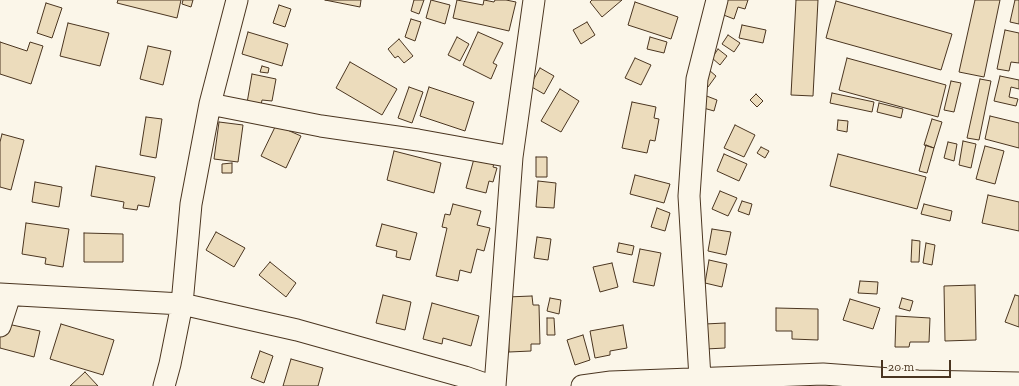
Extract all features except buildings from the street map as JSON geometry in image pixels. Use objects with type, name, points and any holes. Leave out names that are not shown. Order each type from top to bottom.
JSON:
[{"type":"street","points":[[164,386],[182,304],[191,204],[210,104],[236,0]]},
{"type":"street","points":[[496,386],[512,157],[534,0]]},
{"type":"street","points":[[700,378],[689,196],[697,79],[717,0]]},
{"type":"street","points":[[210,104],[320,126],[418,140],[512,157]]},
{"type":"street","points":[[0,326],[5,294],[182,304],[297,330],[465,377],[491,386]]},
{"type":"street","points":[[582,386],[610,382],[822,374],[917,383],[1019,383]]}]
